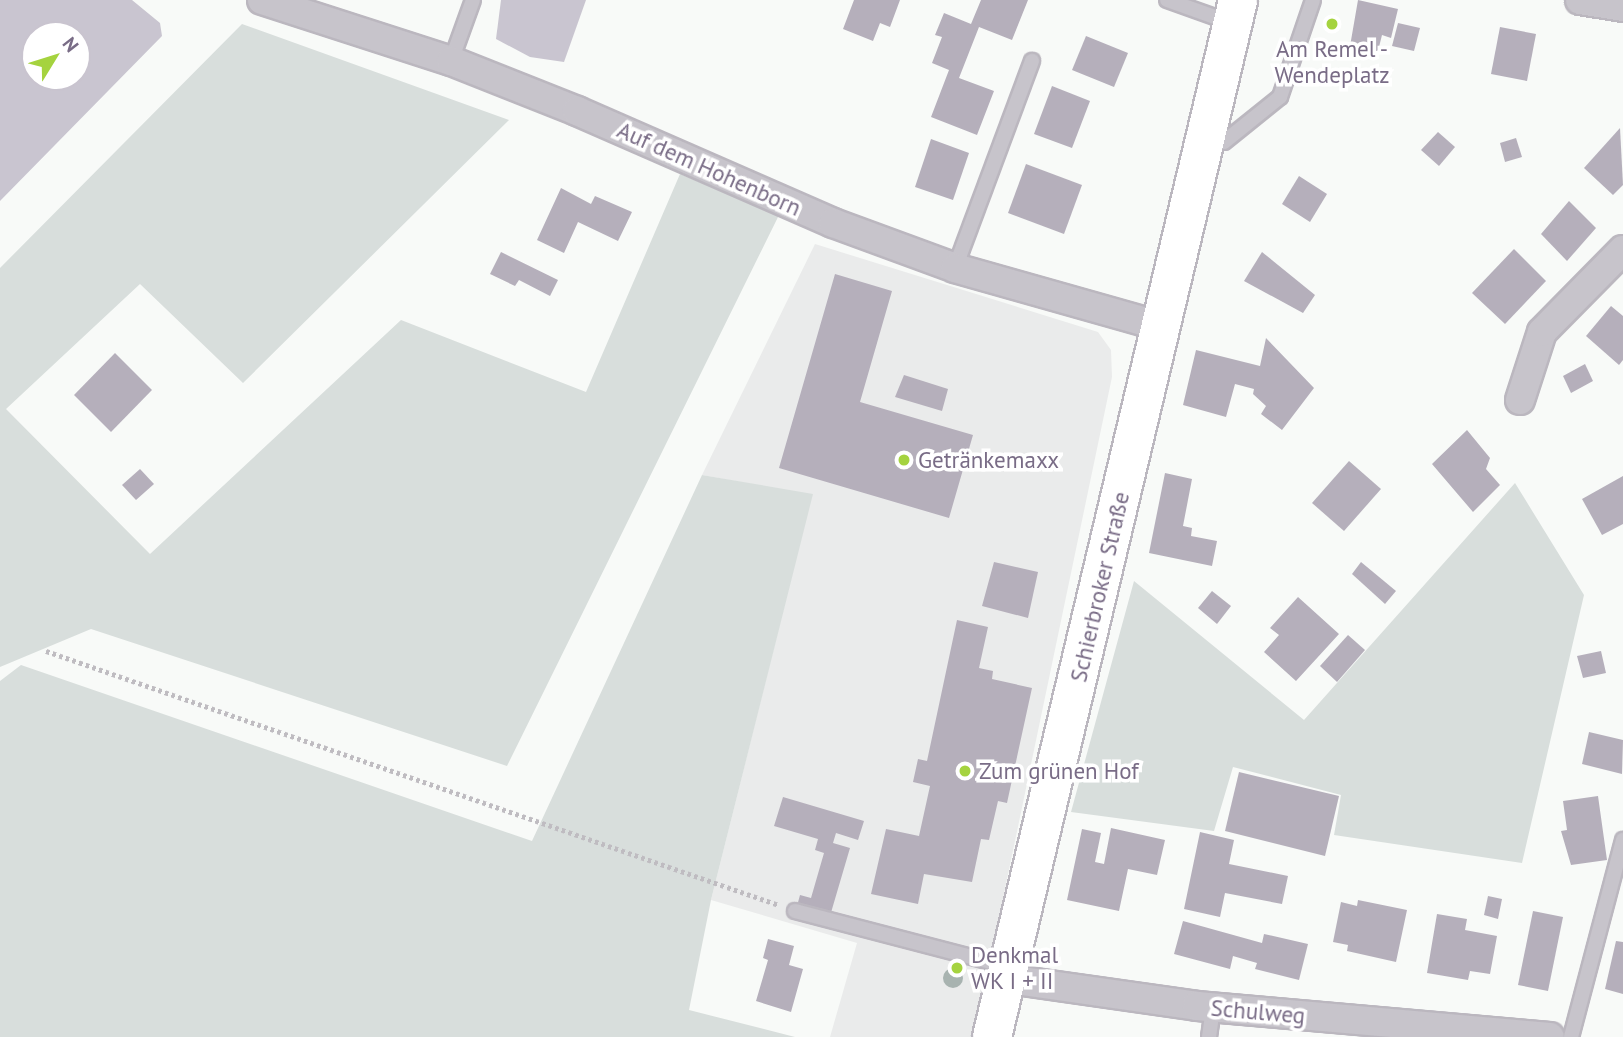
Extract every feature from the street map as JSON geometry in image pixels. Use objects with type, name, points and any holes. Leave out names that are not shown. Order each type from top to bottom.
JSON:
[{"type":"main road","name":"Schierbroker Straße","points":[[992,1037],[1235,12]]},
{"type":"street","name":"Auf dem Hohenborn","points":[[262,0],[451,61],[578,111],[833,223],[955,268],[1160,326]]},
{"type":"street","points":[[1580,0],[1623,7]]},
{"type":"street","points":[[1520,400],[1542,332],[1623,250]]},
{"type":"street","name":"Schulweg","points":[[1009,973],[1330,1028],[1550,1037]]},
{"type":"lane","points":[[451,61],[473,0]]},
{"type":"lane","points":[[1167,0],[1235,12]]},
{"type":"lane","points":[[1206,138],[1224,142],[1280,97],[1313,0]]},
{"type":"lane","points":[[955,268],[1032,61]]},
{"type":"lane","points":[[1571,1037],[1623,840]]},
{"type":"lane","points":[[795,911],[1009,973]]},
{"type":"lane","points":[[1209,1037],[1213,1008]]},
{"type":"path","points":[[46,652],[795,911]]},
{"type":"shaded area","points":[[0,0],[132,0],[160,23],[162,36],[0,201]]},
{"type":"shaded area","points":[[501,0],[586,0],[564,62],[530,57],[496,39]]},
{"type":"shaded area","points":[[242,24],[509,120],[243,383],[140,284],[6,409],[150,554],[401,320],[586,392],[680,174],[779,215],[507,766],[91,629],[0,667],[0,268]]},
{"type":"shaded area","points":[[815,244],[1098,332],[1111,350],[1112,377],[974,1037],[830,1037],[857,943],[711,900],[812,495],[702,475]]},
{"type":"shaded area","points":[[702,475],[813,494],[711,900],[689,1010],[795,1037],[0,1037],[0,681],[21,665],[532,841]]},
{"type":"shaded area","points":[[1515,483],[1584,595],[1522,863],[1334,835],[1341,795],[1233,767],[1214,831],[1071,812],[1134,581],[1304,720]]},
{"type":"building","points":[[854,0],[900,0],[890,27],[880,23],[873,41],[843,29]]},
{"type":"building","points":[[981,0],[1028,0],[1012,40],[979,27],[959,78],[994,91],[977,135],[931,117],[949,70],[932,63],[942,37],[935,35],[944,13],[971,24]]},
{"type":"building","points":[[1358,0],[1398,9],[1391,38],[1382,35],[1376,59],[1349,52]]},
{"type":"building","points":[[1398,23],[1420,28],[1414,51],[1392,46]]},
{"type":"building","points":[[1500,27],[1536,34],[1527,81],[1491,74]]},
{"type":"building","points":[[1086,36],[1128,53],[1114,87],[1072,70]]},
{"type":"building","points":[[1052,86],[1090,101],[1072,148],[1034,134]]},
{"type":"building","points":[[1620,128],[1623,185],[1613,195],[1584,168]]},
{"type":"building","points":[[1438,132],[1455,147],[1439,166],[1421,150]]},
{"type":"building","points":[[1516,138],[1522,157],[1505,162],[1500,143]]},
{"type":"building","points":[[931,139],[969,153],[953,200],[915,187]]},
{"type":"building","points":[[1026,164],[1082,185],[1064,234],[1008,213]]},
{"type":"building","points":[[1299,176],[1327,194],[1310,222],[1282,204]]},
{"type":"building","points":[[561,188],[591,204],[595,196],[632,212],[618,241],[578,222],[564,253],[537,240]]},
{"type":"building","points":[[1569,201],[1596,228],[1567,261],[1541,234]]},
{"type":"building","points":[[1514,249],[1546,281],[1505,324],[1472,293]]},
{"type":"building","points":[[501,252],[558,280],[550,296],[519,280],[515,286],[490,274]]},
{"type":"building","points":[[1262,252],[1315,295],[1303,313],[1244,281]]},
{"type":"building","points":[[835,274],[892,291],[860,402],[973,435],[949,518],[779,468]]},
{"type":"building","points":[[1611,306],[1623,316],[1623,360],[1619,365],[1586,336]]},
{"type":"building","points":[[1266,338],[1314,388],[1282,430],[1261,414],[1266,406],[1253,394],[1254,389],[1235,384],[1226,417],[1183,405],[1196,350],[1260,366]]},
{"type":"building","points":[[115,353],[152,390],[111,432],[74,395]]},
{"type":"building","points":[[1585,364],[1593,381],[1571,393],[1563,376]]},
{"type":"building","points":[[904,375],[948,389],[942,411],[895,397]]},
{"type":"building","points":[[1467,430],[1490,458],[1486,469],[1500,485],[1473,512],[1432,464]]},
{"type":"building","points":[[1349,461],[1381,489],[1344,531],[1312,503]]},
{"type":"building","points":[[140,469],[154,484],[136,500],[122,485]]},
{"type":"building","points":[[1165,473],[1192,479],[1183,526],[1192,528],[1191,536],[1217,541],[1212,566],[1149,553]]},
{"type":"building","points":[[1623,476],[1623,524],[1602,535],[1582,499]]},
{"type":"building","points":[[994,562],[1038,572],[1028,618],[982,606]]},
{"type":"building","points":[[1361,562],[1396,591],[1385,604],[1352,574]]},
{"type":"building","points":[[1212,591],[1231,606],[1217,624],[1198,608]]},
{"type":"building","points":[[1298,597],[1339,634],[1296,681],[1264,652],[1279,635],[1270,628]]},
{"type":"building","name":"Zum grünen Hof","points":[[957,620],[988,627],[979,668],[993,671],[992,679],[1032,688],[1007,803],[998,801],[989,840],[981,839],[972,882],[924,874],[918,904],[871,894],[886,829],[919,836],[930,786],[913,782],[918,759],[927,761]]},
{"type":"building","points":[[1348,635],[1365,650],[1337,682],[1320,666]]},
{"type":"building","points":[[1601,651],[1606,673],[1583,678],[1577,656]]},
{"type":"building","points":[[1589,732],[1623,740],[1622,774],[1582,764]]},
{"type":"building","points":[[1239,772],[1339,796],[1325,856],[1225,831]]},
{"type":"building","points":[[1598,796],[1607,860],[1571,865],[1561,831],[1567,830],[1563,801]]},
{"type":"building","points":[[783,797],[864,821],[858,840],[836,833],[833,843],[850,848],[830,916],[797,906],[800,895],[811,898],[824,853],[815,850],[818,839],[774,826]]},
{"type":"building","points":[[1111,828],[1165,840],[1157,875],[1128,869],[1119,911],[1067,900],[1082,829],[1101,833],[1095,862],[1104,864]]},
{"type":"building","points":[[1200,832],[1234,840],[1229,864],[1288,876],[1282,904],[1225,893],[1220,917],[1184,909]]},
{"type":"building","points":[[1488,896],[1502,899],[1498,919],[1484,915]]},
{"type":"building","points":[[1358,900],[1407,910],[1396,962],[1347,951],[1348,945],[1333,942],[1341,902],[1357,906]]},
{"type":"building","points":[[1533,911],[1563,917],[1548,991],[1518,985]]},
{"type":"building","points":[[1437,914],[1467,919],[1465,930],[1497,936],[1490,974],[1470,971],[1468,980],[1427,973]]},
{"type":"building","points":[[1183,921],[1262,943],[1264,934],[1308,944],[1299,980],[1255,969],[1257,963],[1233,956],[1230,969],[1174,954]]},
{"type":"building","points":[[768,939],[794,946],[789,965],[803,969],[791,1012],[756,1001],[768,960],[763,958]]},
{"type":"building","points":[[1616,941],[1623,942],[1623,994],[1605,989]]},
{"type":"place","name":"Am Remel - Wendeplatz","points":[[1332,24]]},
{"type":"place","name":"Getränkemaxx","points":[[904,460]]},
{"type":"place","name":"Zum grünen Hof","points":[[965,771]]},
{"type":"place","name":"Denkmal WK I + II","points":[[957,968]]}]
